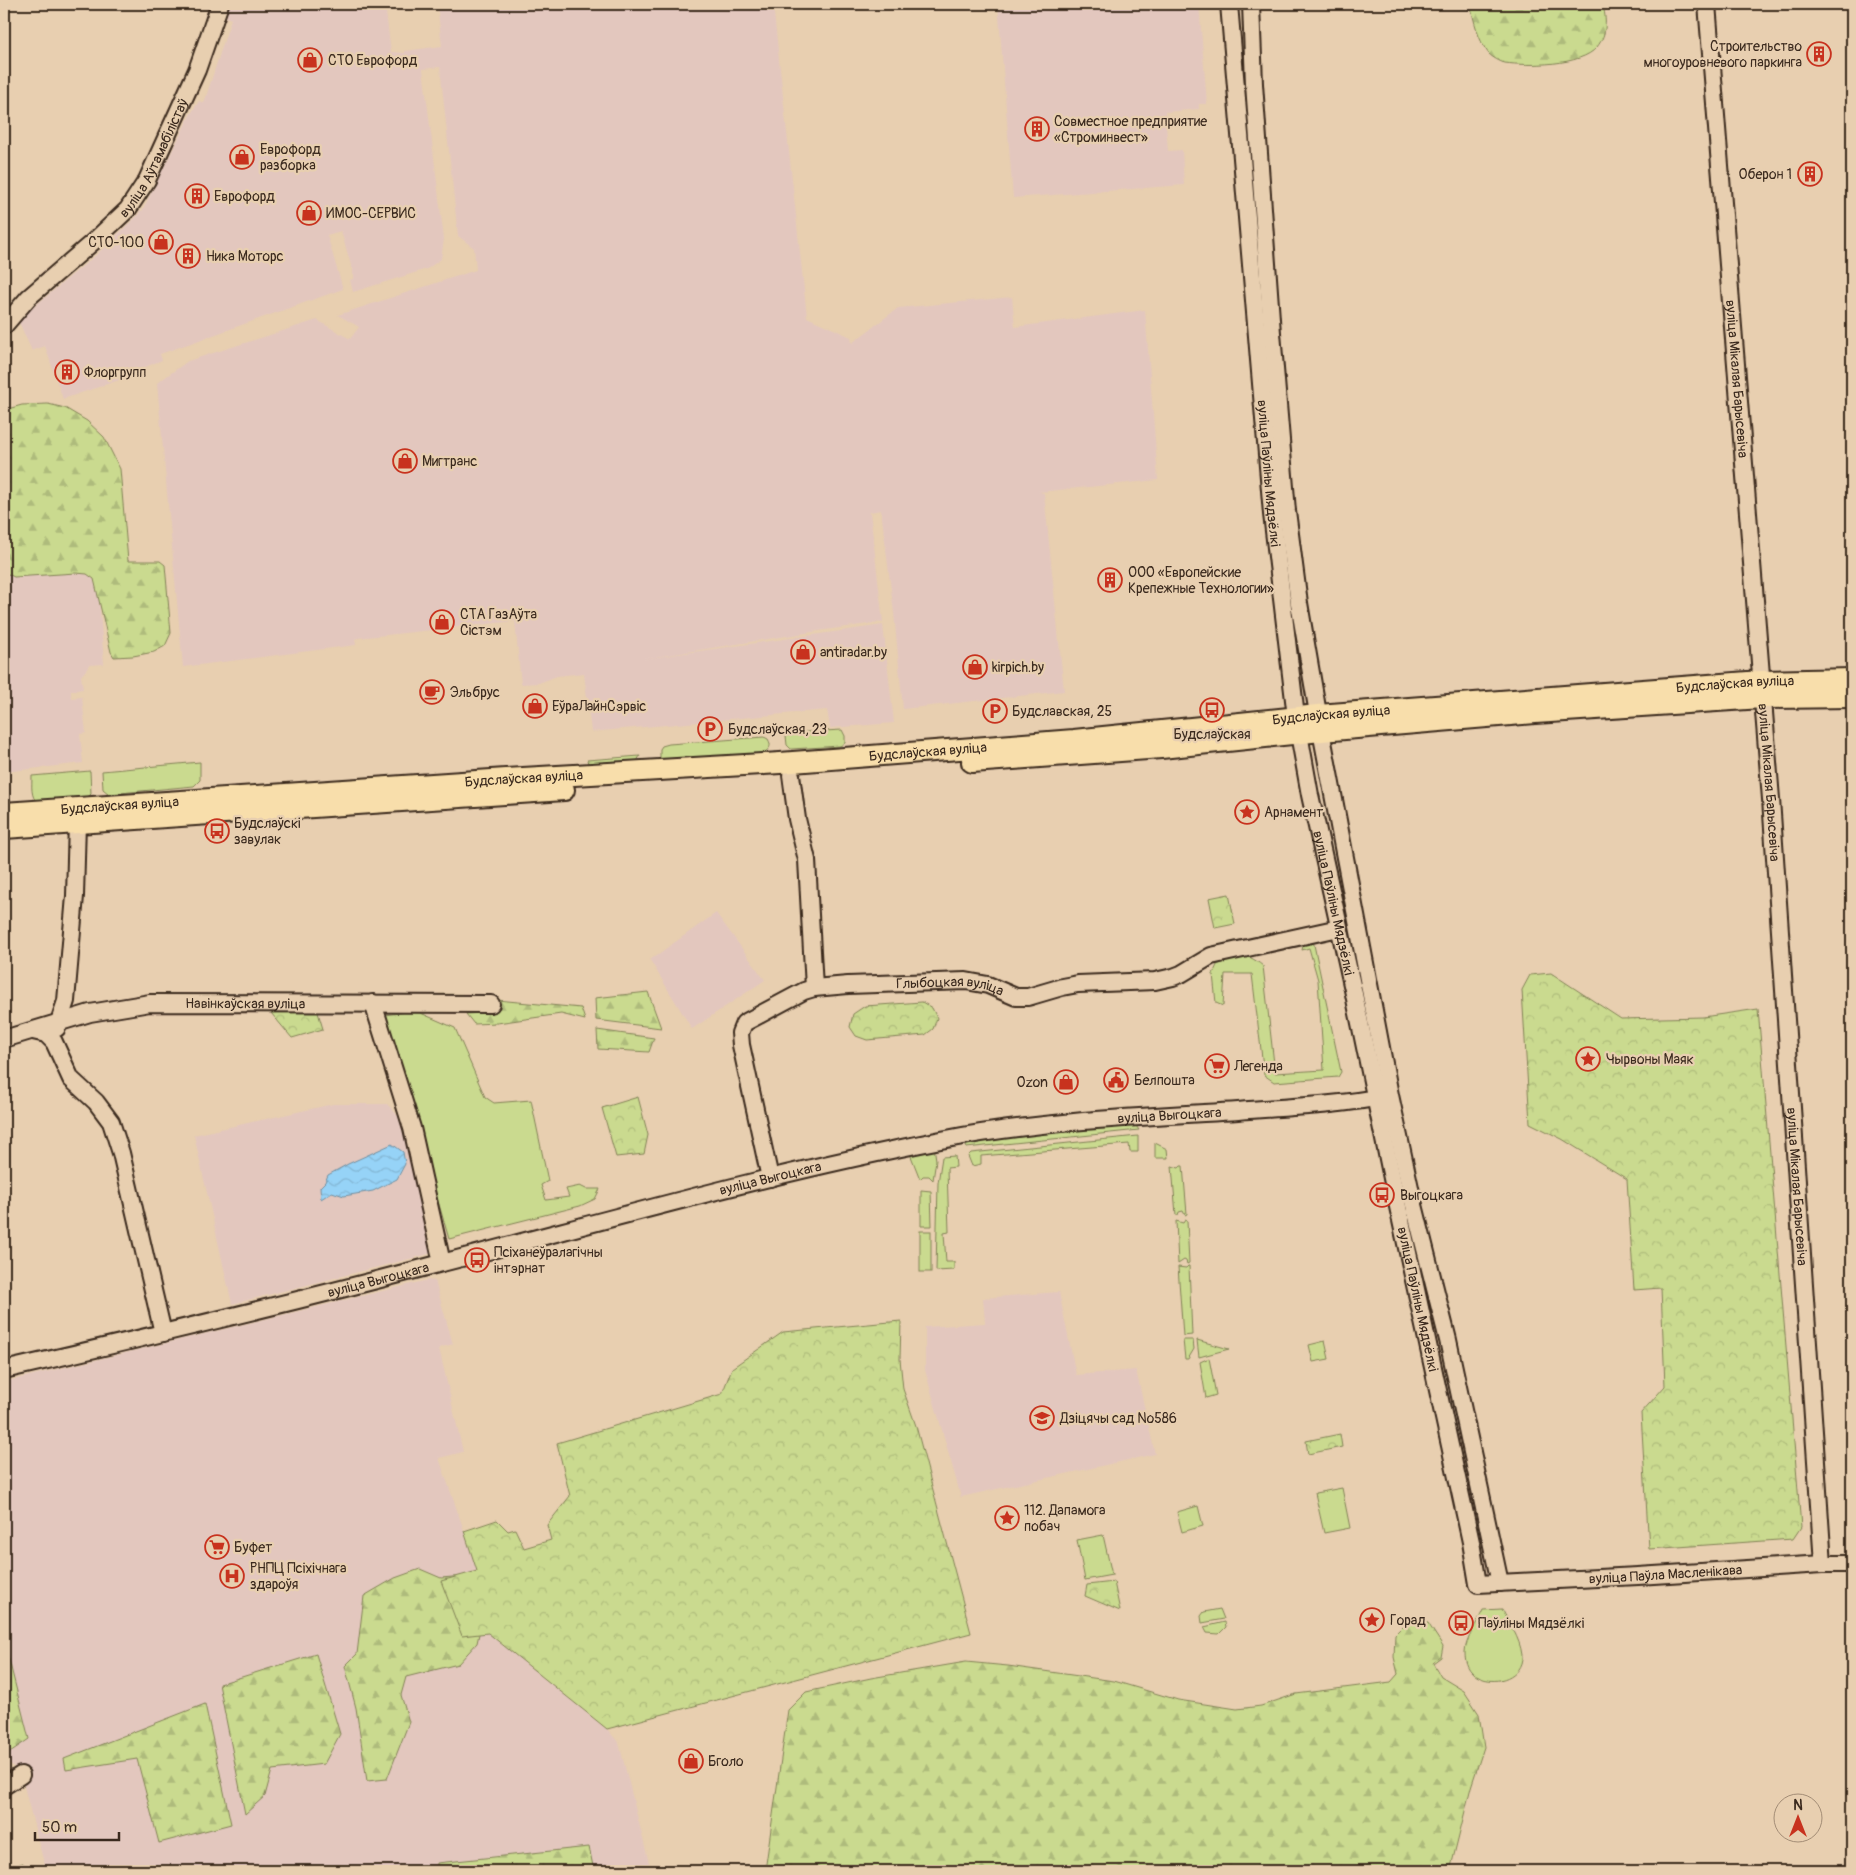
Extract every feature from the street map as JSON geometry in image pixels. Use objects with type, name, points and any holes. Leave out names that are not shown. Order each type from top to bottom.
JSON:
[{"type":"main road","name":"Будслаўская вуліца","points":[[4,813],[506,779],[780,763],[1319,723],[1476,718],[1852,679]]},
{"type":"main road","name":"Будслаўская вуліца","points":[[1761,689],[1852,697]]},
{"type":"main road","name":"Будслаўская вуліца","points":[[4,828],[1132,750],[1297,725]]},
{"type":"street","name":"вуліца Аўтамабілістаў","points":[[4,326],[29,297],[94,241],[134,201],[147,180],[197,70],[220,4]]},
{"type":"street","name":"вуліца Паўліны Мядзёлкі","points":[[1230,4],[1272,514],[1297,725],[1339,928],[1383,1096],[1412,1196],[1448,1340],[1500,1583]]},
{"type":"street","name":"вуліца Паўліны Мядзёлкі","points":[[1251,4],[1254,84],[1272,325],[1288,512],[1299,603],[1383,1096],[1394,1193],[1471,1542],[1478,1584]]},
{"type":"street","name":"вуліца Мікалая Барысевіча","points":[[1707,4],[1772,809],[1823,1564]]},
{"type":"street","points":[[791,775],[797,819],[807,860],[814,988]]},
{"type":"street","points":[[54,1042],[66,1001],[75,896],[77,822]]},
{"type":"street","name":"Глыбоцкая вуліца","points":[[770,1178],[740,1033],[744,1024],[804,991],[814,988],[848,985],[966,981],[988,985],[1016,997],[1028,997],[1062,986],[1155,981],[1181,974],[1211,956],[1339,928]]},
{"type":"street","points":[[66,1001],[73,1010],[90,1013]]},
{"type":"street","name":"Навінкаўская вуліца","points":[[4,1039],[90,1013],[150,1003],[491,1004]]},
{"type":"street","points":[[373,1003],[412,1128],[442,1263]]},
{"type":"street","points":[[32,1031],[46,1034],[54,1042],[71,1079],[96,1102],[111,1122],[121,1153],[163,1333]]},
{"type":"street","name":"вуліца Выгоцкага","points":[[4,1370],[163,1333],[442,1263],[640,1210],[903,1147],[1025,1126],[1290,1107],[1383,1096]]},
{"type":"street","name":"вуліца Паўла Масленікава","points":[[1478,1584],[1823,1564],[1852,1564]]},
{"type":"street","points":[[4,1786],[20,1775]]},
{"type":"shaded area","points":[[229,4],[385,4],[391,52],[405,53],[405,51],[442,46],[437,4],[773,4],[807,317],[851,337],[852,343],[898,308],[1012,297],[1015,327],[1145,310],[1158,480],[1039,492],[1044,493],[1064,691],[903,709],[894,613],[881,510],[870,512],[883,622],[643,659],[883,625],[894,723],[830,728],[827,710],[591,732],[584,673],[557,676],[539,683],[521,684],[515,621],[358,638],[355,639],[356,645],[183,667],[157,383],[188,361],[317,320],[350,339],[359,327],[338,315],[476,270],[474,248],[458,236],[440,67],[423,69],[444,239],[441,259],[427,269],[353,292],[350,280],[353,279],[353,272],[341,231],[327,235],[343,289],[160,354],[162,360],[143,368],[143,372],[63,399],[45,346],[32,351],[18,320],[97,254],[138,215],[140,210],[142,211],[190,115],[199,101],[204,103],[231,19],[226,17]]},
{"type":"shaded area","points":[[998,4],[1199,4],[1207,104],[1199,104],[1199,109],[1165,112],[1168,151],[1182,150],[1184,185],[1013,198]]},
{"type":"shaded area","points":[[4,565],[6,573],[14,577],[76,573],[88,574],[94,580],[99,597],[104,664],[90,665],[81,676],[83,689],[71,691],[71,698],[82,697],[86,733],[80,734],[83,763],[4,772]]},
{"type":"shaded area","points":[[716,913],[765,980],[692,1029],[650,960]]},
{"type":"shaded area","points":[[333,1104],[387,1104],[399,1117],[417,1170],[437,1252],[232,1304],[194,1135]]},
{"type":"shaded area","name":"РНПЦ Псіхічнага здароўя","points":[[428,1280],[435,1281],[453,1344],[439,1348],[463,1452],[439,1458],[478,1571],[442,1581],[488,1633],[607,1729],[619,1743],[651,1871],[46,1871],[21,1775],[4,1757],[4,1382]]},
{"type":"shaded area","name":"Дзіцячы сад №586","points":[[1059,1292],[1076,1375],[1136,1370],[1155,1454],[961,1497],[925,1370],[925,1327],[985,1323],[983,1298]]},
{"type":"green space","points":[[1470,4],[1603,4],[1605,31],[1597,47],[1579,58],[1540,64],[1505,63],[1492,57],[1485,49],[1477,30]]},
{"type":"green space","points":[[48,404],[65,408],[87,421],[104,437],[120,469],[128,561],[160,561],[165,565],[171,633],[165,646],[154,652],[114,657],[111,652],[94,579],[87,574],[14,577],[6,573],[4,565],[4,410],[22,405]]},
{"type":"green space","points":[[842,730],[845,736],[845,743],[840,746],[791,749],[787,745],[786,736],[788,733]]},
{"type":"green space","points":[[764,737],[768,739],[770,745],[764,753],[663,761],[660,759],[660,749],[662,746],[669,744]]},
{"type":"green space","points":[[640,756],[637,761],[589,766],[587,760]]},
{"type":"green space","points":[[200,762],[200,780],[194,786],[109,794],[103,789],[102,771]]},
{"type":"green space","points":[[90,771],[91,794],[87,798],[38,803],[35,800],[32,791],[32,776]]},
{"type":"green space","points":[[1229,894],[1235,924],[1215,928],[1209,898]]},
{"type":"green space","points":[[1313,940],[1341,1072],[1338,1077],[1274,1082],[1264,1075],[1252,974],[1225,974],[1223,1006],[1216,1003],[1213,974],[1217,965],[1241,956],[1250,958],[1263,966],[1275,1073],[1324,1070],[1318,980],[1309,948],[1302,950],[1304,942]]},
{"type":"green space","points":[[1551,973],[1621,1019],[1703,1017],[1758,1009],[1801,1527],[1793,1539],[1649,1549],[1641,1413],[1665,1386],[1661,1288],[1634,1290],[1627,1179],[1562,1139],[1530,1123],[1522,990],[1530,975]]},
{"type":"green space","points":[[648,992],[661,1028],[596,1020],[595,998]]},
{"type":"green space","points":[[497,1000],[581,1008],[585,1020],[561,1014],[497,1023],[474,1024],[466,1014],[496,1012]]},
{"type":"green space","points":[[922,1002],[932,1008],[937,1018],[933,1029],[925,1035],[867,1040],[856,1036],[850,1027],[853,1014],[865,1006]]},
{"type":"green space","points":[[317,1009],[323,1029],[292,1038],[271,1013]]},
{"type":"green space","points":[[416,1011],[455,1028],[485,1097],[494,1103],[531,1100],[548,1181],[541,1185],[546,1200],[569,1197],[566,1189],[580,1186],[586,1189],[600,1189],[595,1199],[580,1206],[449,1239],[384,1015]]},
{"type":"green space","points":[[597,1030],[654,1038],[649,1052],[598,1049]]},
{"type":"green space","points":[[638,1097],[648,1135],[644,1154],[616,1157],[602,1108]]},
{"type":"green space","points":[[1134,1123],[1139,1130],[966,1148],[967,1141]]},
{"type":"green space","points":[[1138,1136],[1138,1152],[1130,1152],[1129,1144],[981,1156],[981,1164],[972,1166],[968,1156],[971,1153]]},
{"type":"green space","points":[[1155,1143],[1167,1149],[1168,1158],[1155,1158]]},
{"type":"green space","points":[[934,1146],[936,1160],[933,1180],[929,1176],[923,1176],[920,1179],[909,1151]]},
{"type":"green space","points":[[955,1156],[956,1167],[947,1168],[949,1232],[944,1233],[946,1262],[954,1262],[954,1270],[936,1271],[938,1183],[942,1157]]},
{"type":"green space","points":[[1172,1166],[1179,1168],[1183,1166],[1187,1214],[1185,1215],[1183,1211],[1176,1215]]},
{"type":"green space","points":[[921,1190],[931,1191],[932,1226],[921,1226]]},
{"type":"green space","points":[[1185,1220],[1187,1221],[1189,1263],[1187,1264],[1184,1260],[1178,1264],[1176,1221],[1183,1223]]},
{"type":"green space","points":[[920,1231],[931,1231],[931,1272],[920,1272]]},
{"type":"green space","points":[[1188,1266],[1192,1335],[1183,1336],[1178,1267],[1186,1268]]},
{"type":"green space","points":[[901,1321],[900,1359],[903,1389],[916,1426],[971,1633],[607,1729],[488,1633],[462,1636],[441,1581],[477,1571],[464,1531],[497,1520],[508,1531],[515,1529],[524,1548],[551,1540],[547,1525],[570,1496],[557,1443],[722,1394],[732,1368],[783,1332]]},
{"type":"green space","points":[[1183,1340],[1193,1340],[1194,1349],[1188,1359],[1185,1359]]},
{"type":"green space","points":[[1197,1340],[1229,1349],[1199,1357]]},
{"type":"green space","points":[[1325,1341],[1329,1359],[1313,1362],[1309,1345]]},
{"type":"green space","points":[[1209,1358],[1216,1395],[1206,1398],[1200,1362]]},
{"type":"green space","points":[[1340,1434],[1342,1447],[1308,1454],[1306,1441]]},
{"type":"green space","points":[[1342,1488],[1350,1528],[1324,1533],[1315,1493]]},
{"type":"green space","points":[[1198,1506],[1203,1526],[1182,1532],[1177,1512]]},
{"type":"green space","points":[[1103,1535],[1112,1575],[1085,1580],[1077,1540]]},
{"type":"green space","points":[[420,1569],[441,1578],[464,1576],[483,1616],[477,1643],[458,1664],[406,1677],[401,1695],[409,1722],[387,1779],[367,1781],[356,1708],[345,1666],[357,1654],[364,1596],[395,1578]]},
{"type":"green space","points":[[1114,1582],[1120,1611],[1085,1596],[1087,1585]]},
{"type":"green space","points":[[1220,1609],[1224,1619],[1202,1623],[1201,1616],[1204,1612]]},
{"type":"green space","points":[[1502,1609],[1519,1643],[1522,1655],[1520,1666],[1514,1674],[1505,1679],[1483,1679],[1474,1674],[1467,1665],[1466,1647],[1483,1610]]},
{"type":"green space","points":[[1408,1621],[1428,1623],[1443,1646],[1441,1657],[1433,1663],[1441,1677],[1464,1691],[1479,1714],[1484,1747],[1471,1787],[1450,1871],[765,1871],[788,1710],[806,1692],[871,1678],[966,1662],[1114,1681],[1178,1700],[1237,1709],[1261,1706],[1296,1694],[1391,1682],[1398,1674],[1394,1657],[1395,1634]]},
{"type":"green space","points":[[1225,1622],[1226,1627],[1219,1634],[1207,1633],[1204,1627]]},
{"type":"green space","points":[[4,1640],[29,1739],[4,1756]]},
{"type":"green space","points":[[316,1654],[340,1734],[324,1764],[272,1770],[265,1796],[245,1814],[219,1684]]},
{"type":"green space","points":[[205,1704],[231,1824],[159,1843],[137,1759],[66,1770],[64,1759]]},
{"type":"green space","points":[[589,1847],[594,1871],[437,1871],[437,1863]]},
{"type":"green space","points":[[23,1863],[25,1871],[4,1871],[4,1869]]},
{"type":"water","points":[[392,1144],[403,1152],[405,1164],[397,1179],[373,1191],[344,1196],[332,1192],[321,1199],[320,1187],[328,1175]]},
{"type":"place","name":"Строительство многоуровневого паркинга","points":[[1819,54]]},
{"type":"place","name":"СТО Еврофорд","points":[[310,60]]},
{"type":"place","name":"Совместное предприятие «Строминвест»","points":[[1037,129]]},
{"type":"place","name":"Еврофорд разборка","points":[[242,157]]},
{"type":"place","name":"Оберон 1","points":[[1810,174]]},
{"type":"place","name":"Еврофорд","points":[[197,196]]},
{"type":"place","name":"ИМОС-СЕРВИС","points":[[309,213]]},
{"type":"place","name":"СТО-100","points":[[161,242]]},
{"type":"place","name":"Ника Моторс","points":[[188,256]]},
{"type":"place","name":"Флоргрупп","points":[[67,372]]},
{"type":"place","name":"Мигтранс","points":[[405,461]]},
{"type":"place","name":"ООО «Европейские Крепежные Технологии»","points":[[1110,580]]},
{"type":"place","name":"СТА ГазАўта Сістэм","points":[[442,622]]},
{"type":"place","name":"antiradar.by","points":[[803,652]]},
{"type":"place","name":"kirpich.by","points":[[975,667]]},
{"type":"place","name":"Эльбрус","points":[[432,692]]},
{"type":"place","name":"ЕўраЛайнСэрвіс","points":[[535,706]]},
{"type":"place","name":"Будслаўская","points":[[1212,710]]},
{"type":"place","name":"Будславская, 25","points":[[995,711]]},
{"type":"place","name":"Будслаўская, 23","points":[[710,729]]},
{"type":"place","name":"Арнамент","points":[[1247,812]]},
{"type":"place","name":"Будслаўскі завулак","points":[[217,831]]},
{"type":"place","name":"Чырвоны Маяк","points":[[1588,1059]]},
{"type":"place","name":"Легенда","points":[[1217,1066]]},
{"type":"place","name":"Белпошта","points":[[1116,1080]]},
{"type":"place","name":"Ozon","points":[[1066,1082]]},
{"type":"place","name":"Выгоцкага","points":[[1382,1195]]},
{"type":"place","name":"Псіханеўралагічны інтэрнат","points":[[477,1260]]},
{"type":"place","name":"Дзіцячы сад №586","points":[[1042,1418]]},
{"type":"place","name":"112. Дапамога побач","points":[[1007,1518]]},
{"type":"place","name":"Буфет","points":[[217,1547]]},
{"type":"place","name":"РНПЦ Псіхічнага здароўя","points":[[232,1576]]},
{"type":"place","name":"Горад","points":[[1372,1620]]},
{"type":"place","name":"Паўліны Мядзёлкі","points":[[1461,1623]]},
{"type":"place","name":"Бголо","points":[[691,1761]]}]
